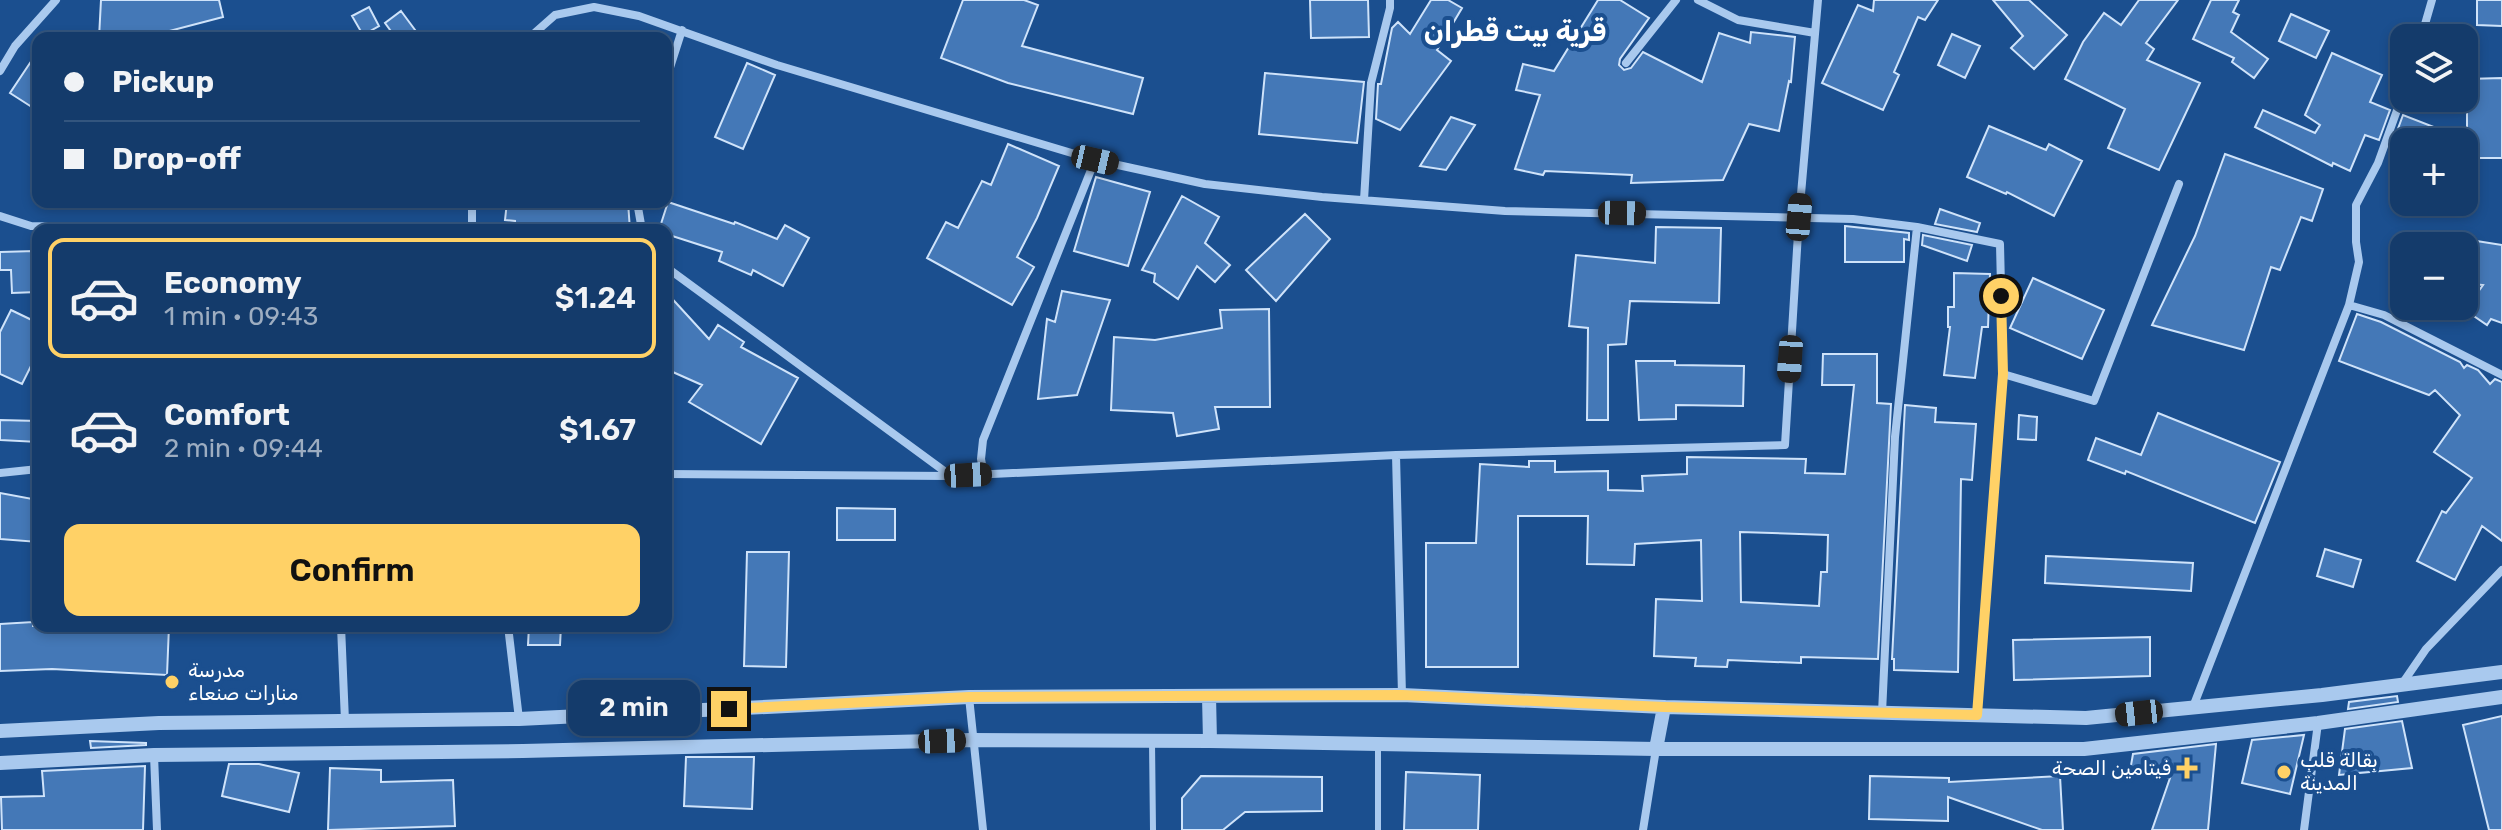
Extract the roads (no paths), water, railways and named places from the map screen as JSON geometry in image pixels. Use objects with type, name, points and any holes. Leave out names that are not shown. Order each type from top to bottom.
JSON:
[{"type":"street","points":[[0,71],[15,46],[56,0]]},
{"type":"street","points":[[1364,200],[1371,83],[1390,0]]},
{"type":"street","points":[[1626,63],[1676,0]]},
{"type":"street","points":[[1698,0],[1738,20],[1815,33]]},
{"type":"street","points":[[672,474],[951,476],[1396,455],[1785,445],[1799,217],[1818,0]]},
{"type":"street","points":[[2425,24],[2432,0]]},
{"type":"street","points":[[536,32],[555,15],[594,7],[639,16],[777,65],[1095,160],[1205,184],[1505,211],[1853,219],[1917,227],[2000,244],[2003,374],[1977,715]]},
{"type":"street","points":[[672,61],[682,30]]},
{"type":"street","points":[[2193,708],[2349,305],[2359,262],[2356,205],[2378,163],[2396,112]]},
{"type":"street","points":[[984,475],[981,459],[983,440],[1095,160]]},
{"type":"street","points":[[2003,374],[2094,401],[2179,184]]},
{"type":"street","points":[[0,216],[32,226]]},
{"type":"street","points":[[1882,713],[1895,437],[1917,227]]},
{"type":"street","points":[[672,271],[951,476]]},
{"type":"street","points":[[2349,305],[2384,315],[2502,375]]},
{"type":"street","points":[[1396,455],[1402,695]]},
{"type":"street","points":[[0,473],[32,470]]},
{"type":"street","points":[[2402,684],[2426,649],[2502,570]]},
{"type":"street","points":[[341,632],[345,721]]},
{"type":"street","points":[[509,632],[519,719]]},
{"type":"street","points":[[0,731],[159,723],[519,719],[969,697],[1402,695],[1664,707],[2086,718],[2322,695],[2502,672]]},
{"type":"street","points":[[2304,830],[2322,695]]},
{"type":"street","points":[[1209,696],[1210,741]]},
{"type":"street","points":[[969,697],[983,830]]},
{"type":"street","points":[[0,763],[154,755],[523,751],[972,740],[1656,749],[2084,749],[2318,723],[2502,697]]},
{"type":"street","points":[[1643,830],[1664,707]]},
{"type":"street","points":[[154,755],[157,830]]},
{"type":"lane","points":[[1152,741],[1153,830]]},
{"type":"lane","points":[[1378,743],[1378,830]]},
{"type":"place","name":"مدرسة منارات صنعاء","points":[[172,682]]},
{"type":"place","name":"فيتامين الصحة","points":[[2187,768]]},
{"type":"place","name":"بقالة قلب المدينة","points":[[2284,772]]},
{"type":"district","name":"قرية بيت قطران","points":[[1515,31]]}]
